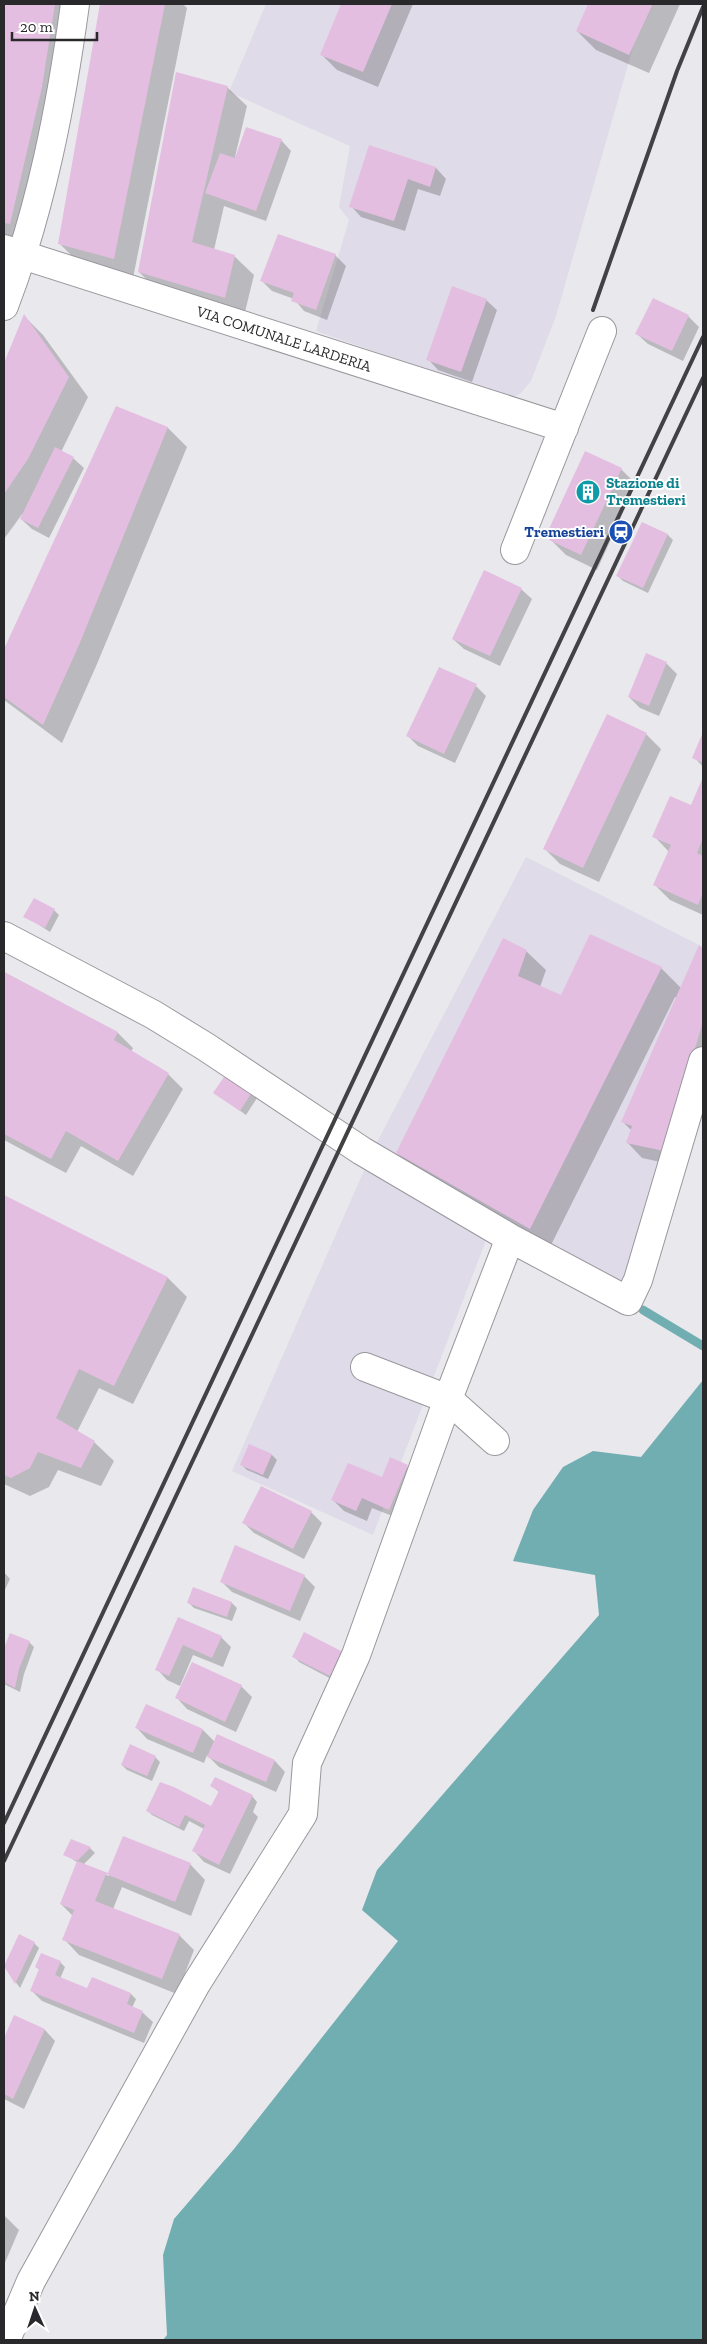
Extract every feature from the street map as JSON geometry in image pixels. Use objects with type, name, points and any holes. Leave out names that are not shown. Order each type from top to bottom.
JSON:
[{"type":"street","points":[[4,306],[13,252],[40,197],[58,113],[75,4]]},
{"type":"street","name":"VIA COMUNALE LARDERIA","points":[[13,252],[564,428]]},
{"type":"street","points":[[515,550],[602,331]]},
{"type":"street","points":[[4,936],[154,1015],[206,1046],[362,1151],[510,1238],[628,1301],[638,1280],[703,1061]]},
{"type":"street","points":[[6,2340],[31,2281],[196,1984],[303,1814],[307,1763],[356,1655],[448,1399],[510,1238]]},
{"type":"street","points":[[365,1367],[448,1399],[495,1440]]},
{"type":"shaded area","points":[[266,4],[654,4],[634,44],[556,316],[531,381],[520,394],[511,397],[502,396],[316,331],[349,220],[339,207],[350,146],[229,92]]},
{"type":"shaded area","points":[[526,857],[703,947],[703,1021],[668,1138],[664,1139],[634,1245],[636,1249],[624,1286],[495,1217],[373,1535],[232,1471],[373,1150]]},
{"type":"water","points":[[703,1380],[703,2340],[163,2340],[167,2335],[163,2255],[174,2219],[234,2149],[398,1941],[362,1910],[377,1870],[599,1615],[595,1575],[513,1561],[533,1510],[563,1467],[593,1451],[641,1457]]},
{"type":"building","points":[[4,4],[55,4],[42,87],[10,224],[4,223]]},
{"type":"building","points":[[100,4],[165,4],[114,259],[58,244]]},
{"type":"building","points":[[341,4],[392,4],[363,72],[320,55]]},
{"type":"building","points":[[588,4],[653,4],[629,55],[576,31]]},
{"type":"building","points":[[176,72],[228,86],[192,242],[235,255],[225,298],[138,272]]},
{"type":"building","points":[[246,127],[282,139],[256,211],[205,193],[220,153],[235,158]]},
{"type":"building","points":[[369,145],[436,167],[430,187],[408,179],[394,221],[349,207]]},
{"type":"building","points":[[278,234],[336,254],[316,310],[291,301],[294,293],[260,281]]},
{"type":"building","points":[[452,286],[487,299],[461,372],[426,360]]},
{"type":"building","points":[[653,298],[689,315],[672,351],[635,334]]},
{"type":"building","points":[[24,314],[69,377],[28,459],[4,494],[4,363]]},
{"type":"building","points":[[116,406],[168,427],[79,645],[43,725],[4,697],[4,649]]},
{"type":"building","points":[[55,447],[74,457],[38,528],[20,519]]},
{"type":"building","name":"Stazione di Tremestieri","points":[[585,451],[622,468],[581,555],[549,540],[553,533],[548,531]]},
{"type":"building","points":[[642,522],[668,534],[643,588],[616,576]]},
{"type":"building","points":[[484,570],[522,588],[490,656],[452,639]]},
{"type":"building","points":[[646,653],[667,662],[649,706],[628,697]]},
{"type":"building","points":[[439,667],[477,684],[444,754],[406,736]]},
{"type":"building","points":[[607,714],[647,733],[583,868],[543,849]]},
{"type":"building","points":[[703,732],[703,763],[692,758]]},
{"type":"building","points":[[703,777],[703,838],[697,853],[703,856],[703,893],[698,905],[653,885],[671,845],[652,837],[670,796],[691,805]]},
{"type":"building","points":[[34,898],[55,909],[45,928],[23,917]]},
{"type":"building","points":[[590,934],[662,967],[530,1229],[396,1153],[503,938],[527,950],[518,976],[561,995]]},
{"type":"building","points":[[699,945],[703,949],[703,1022],[664,1151],[626,1143],[632,1126],[621,1122]]},
{"type":"building","points":[[4,972],[118,1032],[114,1040],[169,1073],[118,1161],[66,1131],[51,1159],[4,1134]]},
{"type":"building","points":[[226,1074],[252,1092],[240,1111],[213,1093]]},
{"type":"building","points":[[4,1195],[168,1277],[114,1386],[79,1369],[56,1418],[95,1441],[81,1468],[38,1452],[30,1468],[11,1478],[4,1475]]},
{"type":"building","points":[[249,1444],[272,1454],[263,1475],[240,1465]]},
{"type":"building","points":[[390,1457],[408,1465],[389,1510],[362,1498],[356,1511],[331,1500],[348,1463],[382,1477]]},
{"type":"building","points":[[261,1486],[312,1511],[293,1549],[242,1523]]},
{"type":"building","points":[[235,1545],[305,1575],[290,1611],[220,1582]]},
{"type":"building","points":[[193,1587],[232,1602],[227,1617],[187,1603]]},
{"type":"building","points":[[178,1617],[222,1636],[212,1658],[183,1645],[169,1676],[155,1670]]},
{"type":"building","points":[[304,1632],[345,1653],[332,1677],[292,1657]]},
{"type":"building","points":[[10,1633],[30,1641],[19,1669],[15,1688],[4,1682],[4,1648]]},
{"type":"building","points":[[192,1662],[242,1685],[225,1722],[175,1698]]},
{"type":"building","points":[[146,1704],[203,1729],[193,1753],[135,1728]]},
{"type":"building","points":[[217,1734],[275,1760],[266,1782],[207,1757]]},
{"type":"building","points":[[130,1744],[156,1756],[147,1776],[121,1765]]},
{"type":"building","points":[[215,1777],[253,1795],[219,1865],[192,1851],[205,1825],[185,1815],[179,1827],[146,1811],[160,1782],[211,1806],[219,1791],[210,1786]]},
{"type":"building","points":[[123,1836],[191,1863],[175,1902],[106,1874],[95,1901],[180,1934],[162,1979],[62,1940],[74,1910],[60,1904],[77,1861],[108,1873]]},
{"type":"building","points":[[71,1839],[91,1847],[77,1861],[63,1855]]},
{"type":"building","points":[[19,1934],[35,1942],[15,1984],[4,1966]]},
{"type":"building","points":[[41,1953],[61,1961],[55,1975],[87,1988],[92,1977],[131,1993],[127,2004],[143,2011],[134,2033],[30,1991],[39,1969],[35,1967]]},
{"type":"building","points":[[14,2015],[45,2029],[13,2099],[4,2094],[4,2038]]},
{"type":"waterway","points":[[643,1310],[703,1346]]},
{"type":"railway","points":[[593,310],[677,71],[703,7]]},
{"type":"railway","points":[[4,1823],[703,337]]},
{"type":"railway","points":[[4,1861],[703,378]]},
{"type":"place","name":"Stazione di Tremestieri","points":[[588,492]]},
{"type":"place","name":"Tremestieri","points":[[621,532]]}]
